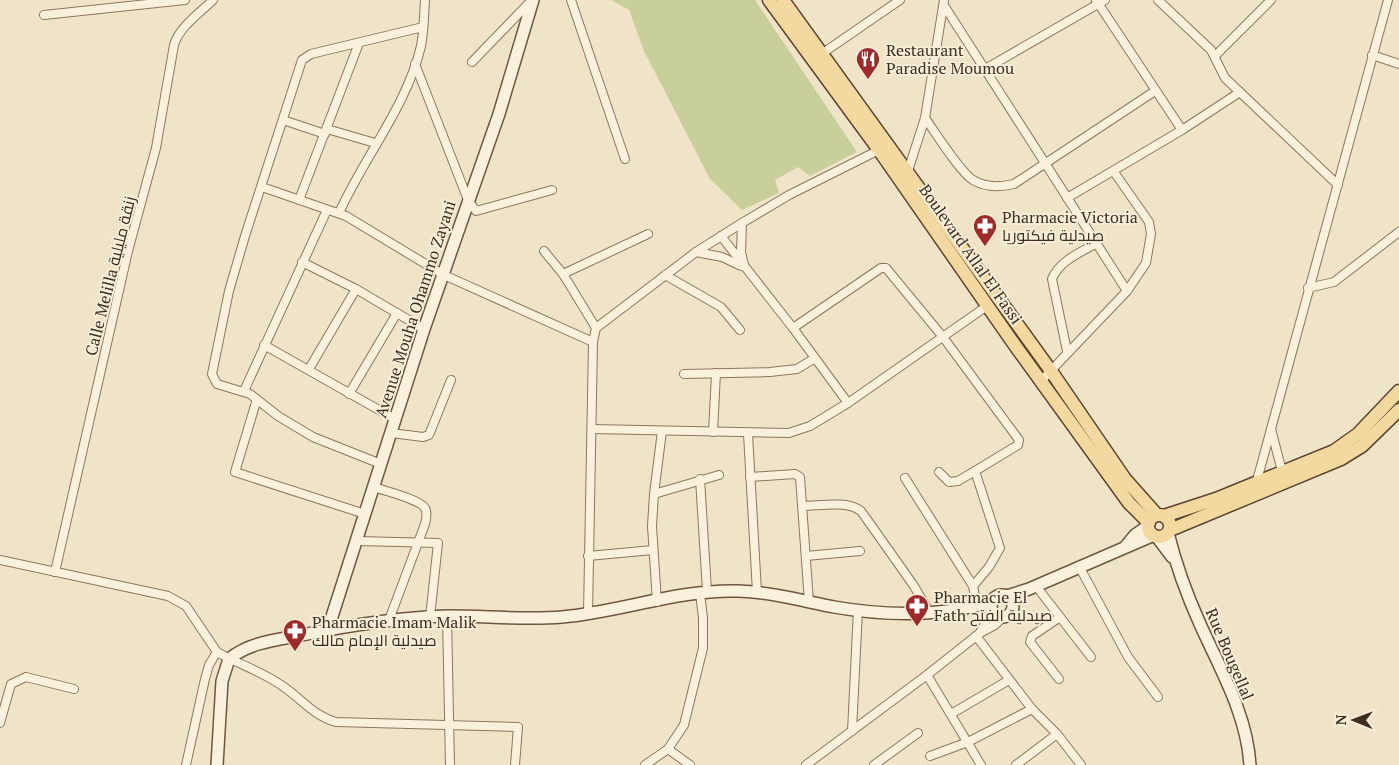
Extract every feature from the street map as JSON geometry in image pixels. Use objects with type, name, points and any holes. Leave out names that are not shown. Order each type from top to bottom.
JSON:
[{"type":"main road","name":"Boulevard Allal El Fassi","points":[[769,0],[908,171],[1051,371],[1158,527]]},
{"type":"main road","name":"Boulevard Allal El Fassi","points":[[783,0],[817,58],[988,306],[1129,504],[1158,527]]},
{"type":"main road","points":[[1158,527],[1256,484],[1284,477],[1334,451],[1349,441],[1399,390]]},
{"type":"main road","points":[[1158,527],[1284,477],[1348,455],[1362,446],[1399,410]]},
{"type":"street","points":[[44,15],[185,0]]},
{"type":"street","name":"Calle Melilla زنقة مليلية","points":[[54,572],[128,251],[156,148],[174,45],[178,36],[190,22],[213,0]]},
{"type":"street","points":[[339,213],[399,101],[415,64],[423,27],[425,0]]},
{"type":"street","points":[[472,62],[533,0]]},
{"type":"street","name":"Avenue Mouha Ohammo Zayani","points":[[328,629],[424,329],[499,114],[533,0]]},
{"type":"street","points":[[571,0],[625,159]]},
{"type":"street","points":[[817,58],[900,0]]},
{"type":"street","points":[[1158,0],[1215,56],[1222,74],[1338,185]]},
{"type":"street","points":[[1215,56],[1271,0]]},
{"type":"street","points":[[1256,484],[1388,0]]},
{"type":"street","points":[[985,69],[1100,1],[1155,91],[1182,130]]},
{"type":"street","points":[[944,4],[1127,291]]},
{"type":"street","points":[[904,186],[925,118],[944,4]]},
{"type":"street","points":[[381,464],[313,437],[278,416],[244,391],[217,384],[212,374],[230,291],[304,57],[423,27]]},
{"type":"street","points":[[299,200],[359,43]]},
{"type":"street","points":[[1372,55],[1399,64]]},
{"type":"street","points":[[415,64],[468,200],[476,211],[552,190]]},
{"type":"street","points":[[925,118],[970,178],[978,183],[990,186],[1014,184],[1155,91]]},
{"type":"street","points":[[1068,198],[1114,172],[1240,92]]},
{"type":"street","points":[[283,120],[375,144]]},
{"type":"street","points":[[588,614],[593,342],[596,328],[696,252],[742,222],[790,195],[879,150]]},
{"type":"street","points":[[1042,380],[1127,291],[1146,263],[1150,228],[1114,172]]},
{"type":"street","points":[[262,187],[339,213],[402,248],[444,275],[593,342]]},
{"type":"street","points":[[244,391],[327,210]]},
{"type":"street","points":[[742,222],[741,252],[745,269]]},
{"type":"street","points":[[1308,288],[1334,282],[1399,232]]},
{"type":"street","points":[[563,274],[648,234]]},
{"type":"street","points":[[721,236],[793,328],[848,403]]},
{"type":"street","points":[[1067,352],[1052,279],[1055,271],[1061,265],[1097,243]]},
{"type":"street","points":[[544,251],[563,274],[596,328]]},
{"type":"street","points":[[696,252],[722,257],[745,269]]},
{"type":"street","points":[[302,262],[356,289],[424,329]]},
{"type":"street","points":[[793,328],[884,268],[943,336],[1020,443],[958,480],[949,482],[938,472]]},
{"type":"street","points":[[665,275],[721,307],[740,330]]},
{"type":"street","points":[[308,369],[356,289]]},
{"type":"street","points":[[592,429],[789,434],[810,426],[848,403],[988,306]]},
{"type":"street","points":[[349,394],[398,313]]},
{"type":"street","points":[[264,345],[395,419]]},
{"type":"street","points":[[684,374],[770,372],[797,369],[815,358]]},
{"type":"street","points":[[713,432],[716,372]]},
{"type":"street","points":[[391,433],[423,437],[429,435],[451,380]]},
{"type":"street","points":[[257,399],[235,472],[365,514]]},
{"type":"street","points":[[1271,429],[1284,477]]},
{"type":"street","points":[[657,602],[653,550],[654,494],[662,431]]},
{"type":"street","points":[[748,434],[757,592]]},
{"type":"street","points":[[973,586],[989,567],[1000,548],[975,471]]},
{"type":"street","points":[[750,477],[798,474],[809,602]]},
{"type":"street","points":[[654,494],[719,475]]},
{"type":"street","points":[[905,478],[973,586],[977,606]]},
{"type":"street","points":[[645,765],[668,748],[684,725],[703,648],[704,592],[700,480]]},
{"type":"street","points":[[374,487],[411,500],[424,507],[427,515],[389,620]]},
{"type":"street","points":[[802,506],[844,505],[855,506],[861,511],[914,586],[929,612]]},
{"type":"street","points":[[978,635],[997,596],[1008,596],[1032,588],[1126,546],[1135,535],[1158,527]]},
{"type":"street","name":"Rue Bougellal","points":[[1158,527],[1228,683],[1245,731],[1250,765]]},
{"type":"street","points":[[356,541],[439,544],[430,617]]},
{"type":"street","points":[[588,556],[653,550]]},
{"type":"street","points":[[806,556],[860,552]]},
{"type":"street","points":[[0,560],[168,596],[179,601],[192,613],[217,652],[252,668],[282,686],[321,718],[348,724],[518,727],[515,765]]},
{"type":"street","points":[[1079,566],[1128,657],[1158,697]]},
{"type":"street","points":[[806,765],[928,675],[978,635],[1010,614],[1013,607],[1032,588]]},
{"type":"street","points":[[1032,588],[1060,617],[1091,657]]},
{"type":"street","points":[[217,765],[222,681],[229,659],[250,645],[328,629],[389,620],[447,616],[560,617],[588,614],[704,592],[757,592],[858,610],[896,613],[929,612],[992,605]]},
{"type":"street","points":[[1008,596],[1013,607]]},
{"type":"street","points":[[992,605],[996,615],[1003,617]]},
{"type":"street","points":[[852,731],[858,610]]},
{"type":"street","points":[[447,616],[450,765]]},
{"type":"street","points":[[1058,679],[1030,642],[1032,636],[1060,617]]},
{"type":"street","points":[[978,635],[1009,680],[1032,709],[1057,734],[1081,765]]},
{"type":"street","points":[[186,765],[205,679],[209,665],[217,652]]},
{"type":"street","points":[[928,675],[981,765]]},
{"type":"street","points":[[0,723],[11,684],[21,678],[26,677],[74,689]]},
{"type":"street","points":[[951,714],[1009,680]]},
{"type":"street","points":[[930,756],[968,742],[1032,709]]},
{"type":"street","points":[[874,765],[918,733]]},
{"type":"street","points":[[1016,765],[1057,734]]},
{"type":"street","points":[[668,748],[690,765]]},
{"type":"green space","points":[[611,0],[755,0],[857,152],[810,176],[798,167],[775,180],[779,193],[742,210],[710,179],[644,51],[629,10]]},
{"type":"place","name":"Restaurant Paradise Moumou","points":[[868,80]]},
{"type":"place","name":"Pharmacie Victoria صيدلية فيكتوريا","points":[[985,247]]},
{"type":"place","name":"Pharmacie El Fath صيدلية الفتح","points":[[917,627]]},
{"type":"place","name":"Pharmacie Imam Malik صيدلية الإمام مالك","points":[[295,652]]}]
